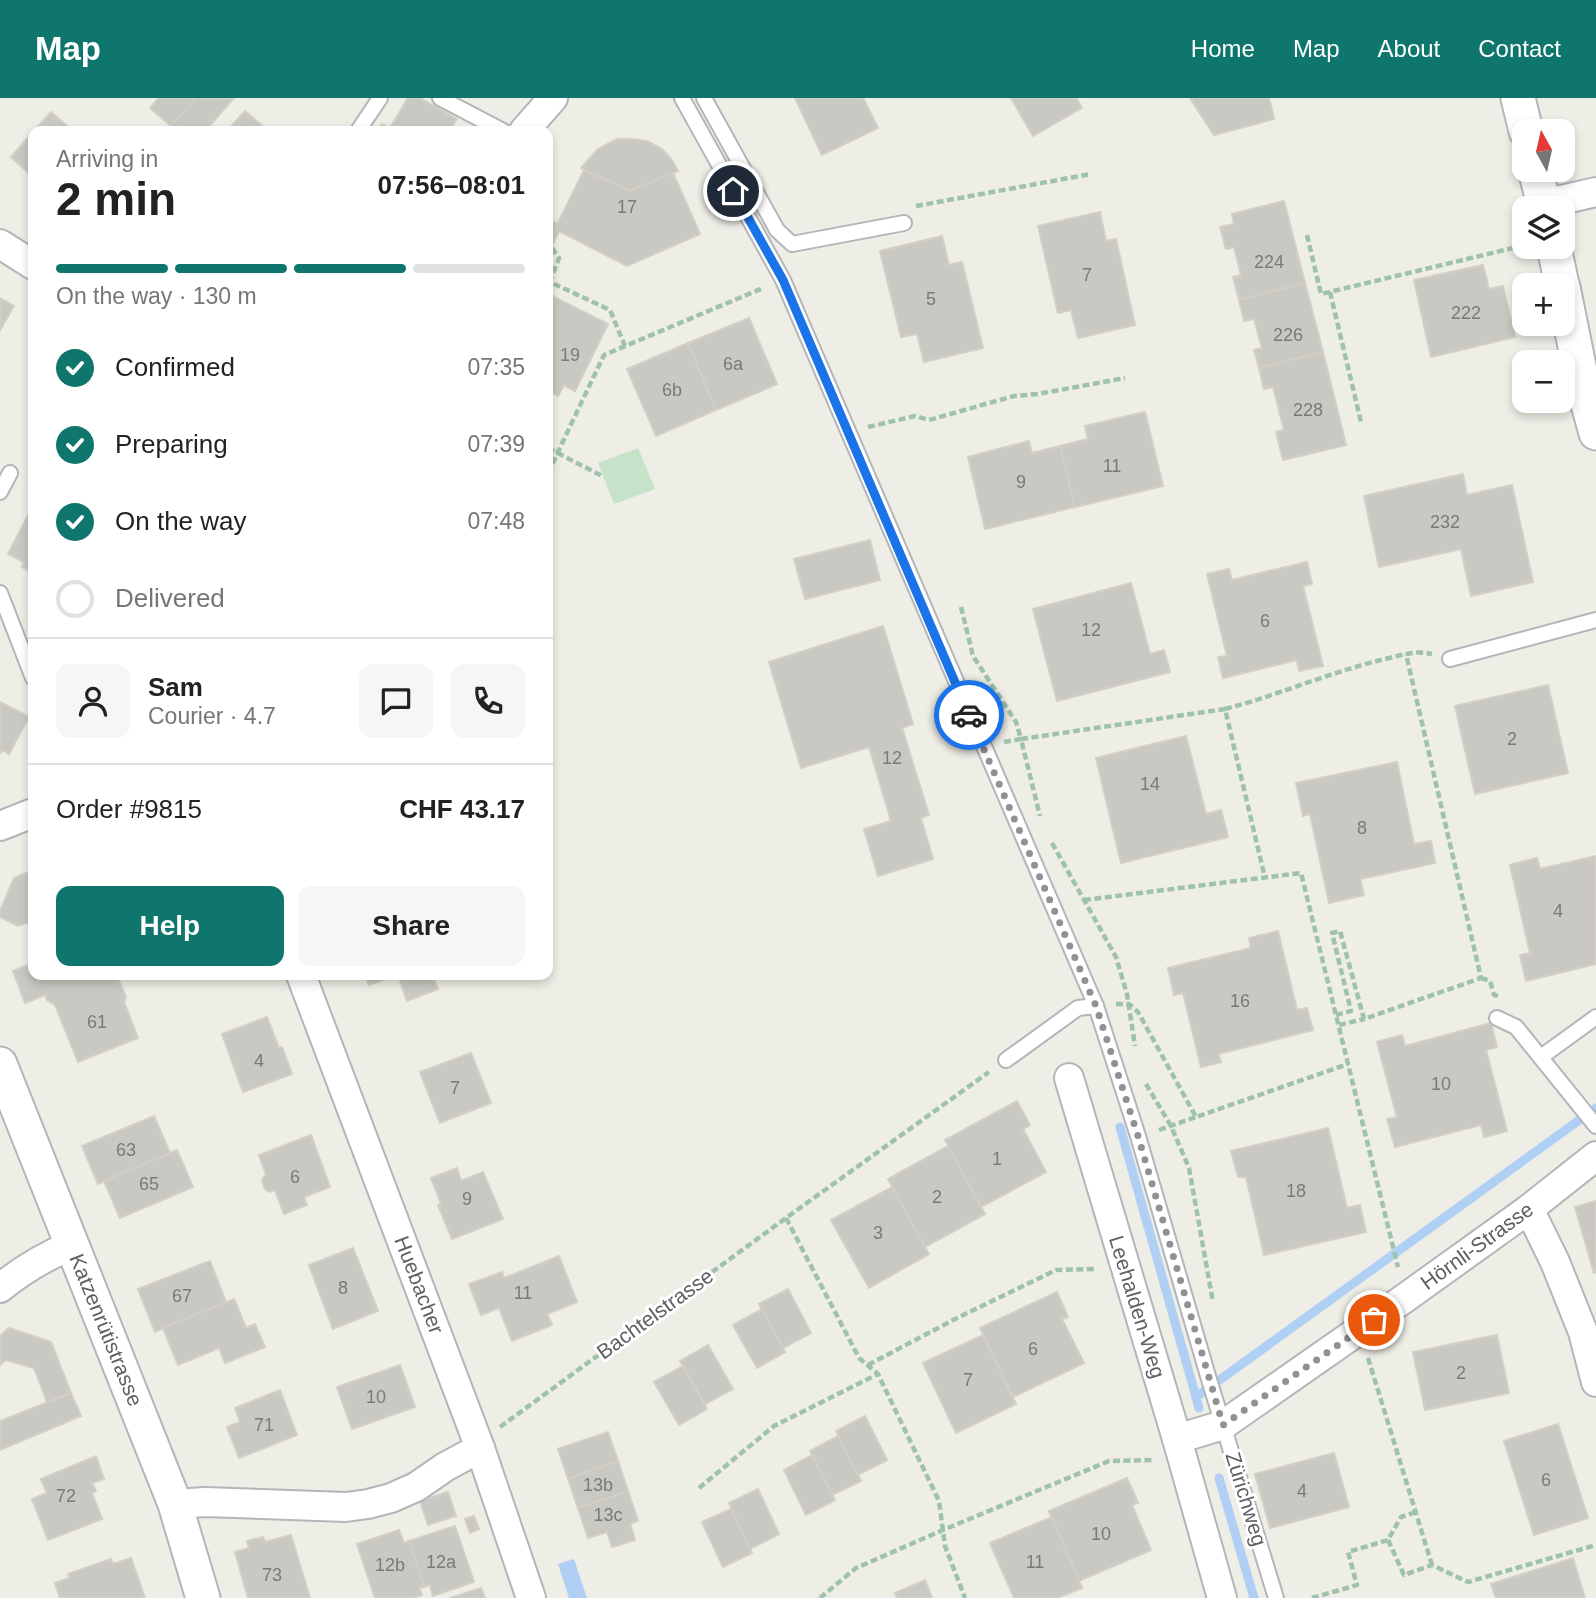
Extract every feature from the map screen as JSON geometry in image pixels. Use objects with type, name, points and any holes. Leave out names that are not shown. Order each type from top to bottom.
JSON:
[{"type":"street","points":[[528,126],[553,98]]},
{"type":"street","points":[[1518,98],[1523,119]]},
{"type":"street","points":[[1575,198],[1596,192]]},
{"type":"street","points":[[0,244],[28,262]]},
{"type":"street","points":[[1572,336],[1596,433]]},
{"type":"street","points":[[0,826],[28,815]]},
{"type":"street","name":"Huebacher","points":[[303,980],[480,1448],[531,1598]]},
{"type":"street","name":"Katzenrütistrasse","points":[[0,1064],[175,1504],[203,1598]]},
{"type":"street","name":"Leehalden-Weg","points":[[1069,1078],[1126,1268],[1170,1447],[1222,1598]]},
{"type":"street","name":"Hörnli-Strasse","points":[[1170,1447],[1219,1413],[1359,1331],[1529,1209],[1596,1156]]},
{"type":"street","points":[[1529,1209],[1555,1262],[1583,1332],[1596,1382]]},
{"type":"street","points":[[0,1288],[18,1273],[72,1245]]},
{"type":"street","points":[[175,1504],[205,1502],[346,1507],[368,1504],[416,1487],[480,1448]]},
{"type":"lane","points":[[361,126],[380,98]]},
{"type":"lane","points":[[440,98],[493,126]]},
{"type":"lane","points":[[682,98],[783,280],[1096,1006],[1078,1008],[1006,1060]]},
{"type":"lane","points":[[704,98],[777,230],[792,244],[904,223]]},
{"type":"lane","points":[[758,238],[777,230]]},
{"type":"lane","points":[[0,492],[10,473]]},
{"type":"lane","points":[[0,593],[28,665]]},
{"type":"lane","points":[[1450,659],[1596,620]]},
{"type":"lane","name":"Zürichweg","points":[[1096,1006],[1138,1136],[1276,1598]]},
{"type":"lane","points":[[1541,1057],[1596,1017]]},
{"type":"lane","points":[[1497,1018],[1516,1027],[1595,1126]]},
{"type":"path","points":[[913,206],[1091,174]]},
{"type":"path","points":[[1307,235],[1321,295],[1512,248]]},
{"type":"path","points":[[553,249],[559,258],[553,274]]},
{"type":"path","points":[[553,283],[610,310],[625,346]]},
{"type":"path","points":[[1330,292],[1361,422]]},
{"type":"path","points":[[553,463],[604,355],[752,293]]},
{"type":"path","points":[[847,431],[915,416],[929,420],[1014,396],[1125,378]]},
{"type":"path","points":[[553,450],[604,477]]},
{"type":"path","points":[[961,607],[973,656],[1016,722],[1021,739],[1225,709],[1357,666],[1420,651],[1450,659]]},
{"type":"path","points":[[1339,1025],[1364,1019],[1480,978],[1406,654]]},
{"type":"path","points":[[1225,709],[1265,877]]},
{"type":"path","points":[[1084,900],[1301,873],[1396,1262]]},
{"type":"path","points":[[1336,1014],[1351,1011],[1332,933],[1340,931],[1364,1019]]},
{"type":"path","points":[[1096,1006],[1129,1003],[1138,1012],[1196,1117]]},
{"type":"path","name":"Bachtelstrasse","points":[[480,1448],[500,1428],[1006,1060]]},
{"type":"path","points":[[1178,1124],[1348,1064]]},
{"type":"path","points":[[786,1218],[859,1357],[878,1374],[939,1502],[945,1546],[965,1598]]},
{"type":"path","points":[[868,1365],[1056,1270],[1126,1268]]},
{"type":"path","points":[[1359,1331],[1432,1564],[1468,1582],[1596,1545]]},
{"type":"path","points":[[699,1488],[774,1426],[878,1374]]},
{"type":"path","points":[[820,1598],[856,1568],[943,1530],[1109,1461],[1152,1460],[1170,1447]]},
{"type":"path","points":[[1312,1598],[1357,1585],[1348,1552],[1388,1540],[1401,1517],[1416,1512]]},
{"type":"path","points":[[1388,1540],[1404,1575],[1432,1564]]},
{"type":"green space","points":[[638,448],[655,489],[614,504],[598,463]]},
{"type":"water","points":[[574,1559],[587,1598],[569,1598],[558,1564]]},
{"type":"building","points":[[159,98],[196,98],[171,126],[150,108]]},
{"type":"building","points":[[196,98],[233,99],[209,126],[171,126]]},
{"type":"building","points":[[408,98],[420,98],[457,119],[452,126],[391,126]]},
{"type":"building","points":[[795,98],[863,98],[878,128],[822,155]]},
{"type":"building","points":[[1011,98],[1076,98],[1082,108],[1033,136]]},
{"type":"building","points":[[1190,98],[1269,98],[1274,119],[1214,135]]},
{"type":"building","points":[[245,111],[262,126],[232,126]]},
{"type":"building","points":[[51,112],[67,126],[38,126]]},
{"type":"building","points":[[28,138],[28,172],[11,157]]},
{"type":"building","points":[[617,139],[647,141],[662,149],[678,171],[630,191],[581,168],[598,149]]},
{"type":"building","points":[[584,170],[630,191],[673,173],[700,234],[627,266],[555,229]]},
{"type":"building","points":[[1284,201],[1305,283],[1239,300],[1233,277],[1241,275],[1234,247],[1226,249],[1220,227],[1234,224],[1232,214]]},
{"type":"building","points":[[1100,212],[1106,241],[1116,239],[1135,325],[1078,338],[1071,310],[1058,313],[1038,226]]},
{"type":"building","points":[[553,222],[558,224],[555,229],[559,231],[553,244]]},
{"type":"building","points":[[942,236],[949,265],[962,262],[983,348],[924,362],[917,334],[901,337],[880,251]]},
{"type":"building","points":[[1483,265],[1489,289],[1503,286],[1512,336],[1515,337],[1431,357],[1414,280]]},
{"type":"building","points":[[1305,283],[1323,352],[1259,368],[1254,350],[1262,348],[1254,319],[1244,321],[1239,300]]},
{"type":"building","points":[[553,296],[608,324],[575,391],[564,385],[558,396],[553,394]]},
{"type":"building","points":[[0,298],[14,306],[0,330]]},
{"type":"building","points":[[749,318],[777,384],[716,410],[688,343]]},
{"type":"building","points":[[688,343],[716,410],[656,436],[627,369]]},
{"type":"building","points":[[1323,352],[1346,445],[1283,460],[1276,432],[1284,430],[1273,387],[1264,389],[1259,368]]},
{"type":"building","points":[[1145,412],[1163,486],[1075,507],[1060,446],[1088,439],[1085,426]]},
{"type":"building","points":[[1029,441],[1032,453],[1060,446],[1075,507],[985,529],[968,457]]},
{"type":"building","points":[[1463,474],[1467,495],[1512,485],[1533,582],[1471,596],[1461,549],[1379,567],[1364,496]]},
{"type":"building","points":[[28,515],[28,570],[22,567],[24,562],[8,554]]},
{"type":"building","points":[[870,540],[880,580],[805,599],[794,559]]},
{"type":"building","points":[[1307,562],[1312,584],[1303,586],[1323,666],[1299,671],[1297,660],[1223,678],[1218,657],[1227,656],[1207,574],[1229,569],[1232,580]]},
{"type":"building","points":[[1131,583],[1150,654],[1164,650],[1170,672],[1057,701],[1033,609]]},
{"type":"building","points":[[883,626],[913,724],[902,728],[929,815],[921,818],[933,859],[878,876],[864,829],[891,821],[869,747],[801,768],[769,662]]},
{"type":"building","points":[[1548,685],[1568,773],[1475,794],[1455,706]]},
{"type":"building","points":[[0,702],[28,719],[9,754],[2,750],[0,754]]},
{"type":"building","points":[[1186,736],[1206,814],[1221,810],[1228,837],[1121,863],[1096,758]]},
{"type":"building","points":[[1397,762],[1414,844],[1431,841],[1435,863],[1360,879],[1364,895],[1329,903],[1310,814],[1303,816],[1296,783]]},
{"type":"building","points":[[1596,856],[1596,964],[1526,981],[1520,955],[1530,953],[1510,865],[1537,858],[1540,869]]},
{"type":"building","points":[[28,872],[28,923],[18,926],[0,917],[14,878]]},
{"type":"building","points":[[1278,931],[1297,1010],[1307,1008],[1313,1030],[1218,1054],[1221,1062],[1201,1067],[1183,993],[1174,995],[1168,968],[1251,948],[1249,938]]},
{"type":"building","points":[[28,965],[28,980],[118,980],[138,1038],[78,1062],[55,1005],[47,1000],[45,995],[25,1003],[13,971]]},
{"type":"building","points":[[367,980],[384,980],[369,985]]},
{"type":"building","points":[[400,980],[434,980],[438,989],[407,1001]]},
{"type":"building","points":[[267,1017],[292,1074],[243,1092],[222,1034]]},
{"type":"building","points":[[1491,1023],[1497,1047],[1486,1050],[1507,1131],[1484,1137],[1481,1125],[1395,1147],[1387,1119],[1397,1117],[1377,1042],[1402,1035],[1405,1046]]},
{"type":"building","points":[[471,1053],[491,1103],[440,1123],[420,1072]]},
{"type":"building","points":[[1017,1101],[1030,1125],[1023,1129],[1046,1172],[981,1207],[945,1140]]},
{"type":"building","points":[[154,1116],[170,1153],[98,1184],[82,1146]]},
{"type":"building","points":[[1328,1128],[1347,1208],[1360,1205],[1366,1232],[1264,1255],[1246,1177],[1238,1177],[1231,1151]]},
{"type":"building","points":[[311,1135],[330,1187],[304,1197],[307,1205],[284,1214],[275,1190],[269,1192],[265,1189],[262,1180],[266,1174],[259,1155]]},
{"type":"building","points":[[948,1146],[985,1214],[925,1247],[888,1179]]},
{"type":"building","points":[[177,1150],[193,1187],[120,1218],[104,1181]]},
{"type":"building","points":[[457,1168],[461,1181],[483,1172],[503,1219],[452,1239],[438,1205],[441,1204],[431,1178]]},
{"type":"building","points":[[892,1187],[929,1254],[869,1288],[831,1220]]},
{"type":"building","points":[[1596,1201],[1596,1272],[1594,1273],[1575,1207]]},
{"type":"building","points":[[353,1248],[378,1311],[333,1329],[309,1265]]},
{"type":"building","points":[[559,1256],[577,1302],[547,1314],[552,1325],[512,1341],[499,1308],[481,1315],[469,1284],[502,1272],[504,1278]]},
{"type":"building","points":[[210,1261],[226,1302],[155,1332],[138,1289]]},
{"type":"building","points":[[788,1289],[811,1333],[783,1348],[759,1304]]},
{"type":"building","points":[[1057,1292],[1068,1317],[1062,1319],[1084,1363],[1013,1397],[980,1328]]},
{"type":"building","points":[[234,1299],[246,1328],[255,1324],[265,1347],[225,1363],[219,1348],[178,1365],[163,1328]]},
{"type":"building","points":[[762,1309],[785,1352],[757,1368],[733,1325]]},
{"type":"building","points":[[9,1328],[51,1342],[71,1393],[47,1402],[34,1368],[6,1360],[0,1365],[0,1336]]},
{"type":"building","points":[[983,1335],[1016,1404],[956,1433],[923,1363]]},
{"type":"building","points":[[1497,1335],[1509,1393],[1425,1410],[1413,1352]]},
{"type":"building","points":[[708,1345],[733,1389],[705,1404],[680,1361]]},
{"type":"building","points":[[400,1365],[415,1407],[352,1429],[337,1387]]},
{"type":"building","points":[[683,1366],[707,1409],[679,1425],[654,1382]]},
{"type":"building","points":[[280,1390],[297,1435],[239,1458],[227,1427],[240,1422],[235,1408]]},
{"type":"building","points":[[71,1393],[81,1416],[0,1450],[0,1421]]},
{"type":"building","points":[[865,1416],[887,1460],[858,1475],[836,1431]]},
{"type":"building","points":[[1558,1424],[1588,1518],[1534,1535],[1504,1441]]},
{"type":"building","points":[[608,1432],[618,1461],[568,1479],[558,1449]]},
{"type":"building","points":[[838,1436],[861,1481],[832,1495],[810,1451]]},
{"type":"building","points":[[1334,1453],[1349,1507],[1270,1528],[1255,1474]]},
{"type":"building","points":[[812,1455],[835,1500],[806,1515],[784,1470]]},
{"type":"building","points":[[96,1456],[104,1479],[92,1483],[96,1491],[92,1493],[102,1519],[48,1540],[32,1499],[47,1493],[41,1479]]},
{"type":"building","points":[[618,1461],[628,1491],[578,1508],[568,1479]]},
{"type":"building","points":[[1127,1478],[1138,1503],[1132,1505],[1151,1550],[1079,1581],[1049,1511]]},
{"type":"building","points":[[758,1489],[779,1534],[750,1549],[729,1503]]},
{"type":"building","points":[[628,1491],[638,1521],[630,1524],[635,1540],[612,1547],[607,1532],[588,1538],[578,1508]]},
{"type":"building","points":[[448,1492],[456,1516],[428,1525],[420,1501]]},
{"type":"building","points":[[731,1509],[752,1553],[723,1567],[702,1522]]},
{"type":"building","points":[[474,1516],[479,1529],[470,1533],[465,1519]]},
{"type":"building","points":[[1052,1517],[1082,1588],[1057,1598],[1014,1598],[990,1543]]},
{"type":"building","points":[[455,1526],[474,1582],[433,1596],[430,1585],[424,1587],[409,1541]]},
{"type":"building","points":[[399,1530],[404,1543],[409,1541],[424,1587],[419,1588],[422,1595],[412,1598],[375,1598],[357,1544]]},
{"type":"building","points":[[291,1535],[310,1598],[248,1598],[235,1552],[249,1548],[247,1541],[263,1537],[265,1542]]},
{"type":"building","points":[[131,1558],[145,1598],[60,1598],[55,1583],[70,1578],[68,1574],[111,1559],[113,1564]]},
{"type":"building","points":[[1573,1558],[1585,1598],[1496,1598],[1491,1584]]},
{"type":"building","points":[[925,1580],[932,1598],[897,1598],[895,1593]]},
{"type":"building","points":[[481,1588],[485,1598],[450,1598]]},
{"type":"waterway","points":[[1199,1408],[1196,1397],[1596,1108]]},
{"type":"waterway","points":[[1120,1127],[1196,1397]]},
{"type":"waterway","points":[[1219,1478],[1254,1598]]},
{"type":"way so far","points":[[969,715],[1096,1006],[1138,1136],[1223,1425],[1374,1320]]},
{"type":"route","points":[[733,191],[783,280],[969,715]]}]
